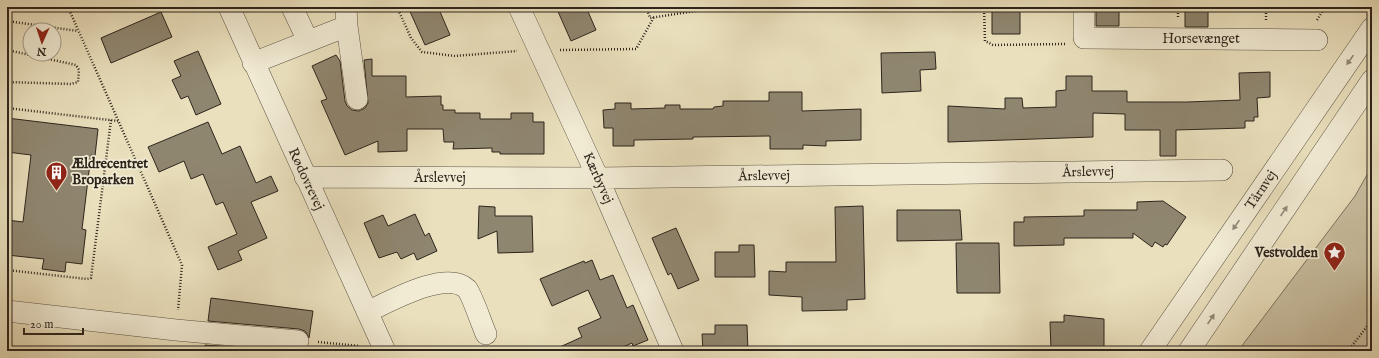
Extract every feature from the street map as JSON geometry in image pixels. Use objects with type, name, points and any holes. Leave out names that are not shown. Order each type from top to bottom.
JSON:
[{"type":"street","name":"Rødovrevej","points":[[229,7],[253,63],[385,349]]},
{"type":"street","points":[[292,7],[308,41]]},
{"type":"street","name":"Kærbyvej","points":[[519,7],[598,178],[673,351]]},
{"type":"street","points":[[1084,7],[1084,38]]},
{"type":"street","points":[[253,63],[308,41],[346,16],[357,99]]},
{"type":"street","name":"Tårnvej","points":[[1150,351],[1372,28]]},
{"type":"street","name":"Horsevænget","points":[[1084,38],[1317,40]]},
{"type":"street","points":[[1189,351],[1372,80]]},
{"type":"street","name":"Årslevvej","points":[[305,177],[598,178],[1222,170]]},
{"type":"street","points":[[367,312],[434,283],[453,282],[467,290],[486,334]]},
{"type":"street","points":[[7,311],[176,330],[298,341]]},
{"type":"path","points":[[68,7],[182,265],[176,330]]},
{"type":"path","points":[[646,7],[650,18],[721,7]]},
{"type":"path","points":[[984,7],[985,41],[993,45],[1082,44],[1084,38]]},
{"type":"path","points":[[7,25],[7,21],[78,31]]},
{"type":"path","points":[[7,50],[76,64],[79,70],[78,82],[71,84],[7,82]]},
{"type":"path","points":[[7,108],[118,121]]},
{"type":"path","points":[[7,270],[87,280],[91,278],[111,120]]},
{"type":"path","points":[[1348,351],[1372,320]]},
{"type":"path","points":[[298,341],[385,349]]},
{"type":"shaded area","name":"Vestvolden","points":[[1372,166],[1372,351],[1238,351],[1355,196]]},
{"type":"building","points":[[408,7],[438,7],[450,35],[425,45]]},
{"type":"building","points":[[556,7],[586,7],[596,30],[571,41]]},
{"type":"building","points":[[992,7],[1020,7],[1020,34],[992,34]]},
{"type":"building","points":[[1096,7],[1119,7],[1119,26],[1096,26]]},
{"type":"building","points":[[1185,7],[1208,7],[1208,27],[1185,27]]},
{"type":"building","points":[[161,12],[172,37],[111,63],[101,38]]},
{"type":"building","points":[[198,51],[221,104],[196,115],[188,96],[181,99],[172,80],[181,76],[174,61]]},
{"type":"building","points":[[935,52],[936,69],[920,70],[921,91],[882,93],[881,53]]},
{"type":"building","points":[[336,55],[340,61],[345,101],[347,106],[352,110],[359,111],[365,108],[368,103],[364,60],[372,59],[372,76],[406,76],[406,97],[441,96],[441,105],[443,105],[443,110],[455,110],[455,113],[480,113],[480,119],[511,119],[511,113],[533,113],[533,122],[544,122],[544,154],[500,154],[500,152],[492,152],[492,148],[453,149],[454,142],[444,142],[443,129],[407,129],[407,151],[378,152],[378,141],[345,155],[321,101],[327,99],[312,66]]},
{"type":"building","points":[[1270,72],[1270,97],[1257,98],[1258,117],[1254,117],[1254,121],[1245,121],[1245,128],[1176,130],[1176,156],[1160,156],[1160,130],[1125,130],[1125,114],[1093,113],[1093,137],[948,142],[948,106],[1005,109],[1005,98],[1022,98],[1023,108],[1056,107],[1056,91],[1066,90],[1066,76],[1092,76],[1092,91],[1127,91],[1127,102],[1187,102],[1240,100],[1239,73]]},
{"type":"building","points":[[769,92],[802,92],[802,111],[861,109],[861,140],[826,141],[826,146],[803,145],[803,149],[770,149],[770,136],[693,137],[693,139],[634,140],[634,146],[613,146],[613,128],[604,128],[603,110],[615,109],[615,103],[631,103],[631,109],[665,108],[665,105],[680,105],[680,109],[713,109],[714,107],[723,106],[723,101],[769,101]]},
{"type":"building","name":"Ældrecentret Broparken","points":[[7,118],[98,129],[95,156],[91,155],[82,229],[86,230],[82,264],[66,262],[65,272],[42,269],[44,259],[7,255],[7,220],[23,222],[31,155],[7,152]]},
{"type":"building","points":[[208,122],[222,154],[240,146],[256,183],[271,176],[278,191],[251,202],[267,238],[238,251],[242,260],[218,270],[208,247],[237,234],[223,202],[216,205],[203,174],[191,179],[184,161],[159,172],[148,147]]},
{"type":"building","points":[[1163,201],[1186,217],[1167,245],[1165,244],[1163,247],[1155,242],[1152,247],[1133,233],[1133,238],[1064,238],[1064,245],[1014,246],[1014,222],[1024,222],[1024,217],[1084,216],[1084,210],[1137,210],[1137,202]]},
{"type":"building","points":[[479,206],[495,207],[495,216],[532,216],[533,252],[498,253],[497,231],[478,239]]},
{"type":"building","points":[[863,206],[865,299],[847,300],[847,310],[802,311],[802,297],[769,295],[769,271],[786,272],[786,262],[836,262],[835,207]]},
{"type":"building","points":[[897,210],[960,210],[962,240],[897,241]]},
{"type":"building","points":[[415,214],[425,236],[429,233],[437,251],[417,260],[414,253],[401,259],[397,252],[379,258],[364,223],[383,215],[388,226]]},
{"type":"building","points":[[676,228],[699,280],[678,289],[671,273],[668,275],[652,238]]},
{"type":"building","points":[[956,243],[999,243],[1000,293],[957,293]]},
{"type":"building","points":[[739,245],[754,245],[755,277],[715,277],[715,252],[739,252]]},
{"type":"building","points":[[592,260],[600,280],[613,275],[627,308],[633,305],[648,340],[633,346],[632,343],[614,351],[551,351],[582,337],[578,328],[601,318],[588,290],[552,306],[540,279],[584,261],[585,263]]},
{"type":"building","points":[[211,298],[313,311],[309,338],[305,331],[299,329],[208,321]]},
{"type":"building","points":[[1064,315],[1104,319],[1104,351],[1051,351],[1050,322],[1064,322]]},
{"type":"building","points":[[715,325],[747,325],[748,351],[703,351],[702,334],[715,334]]},
{"type":"building","points":[[205,345],[232,347],[231,351],[204,351]]},
{"type":"place","name":"Ældrecentret Broparken","points":[[57,192]]},
{"type":"place","name":"Vestvolden","points":[[1334,272]]}]
